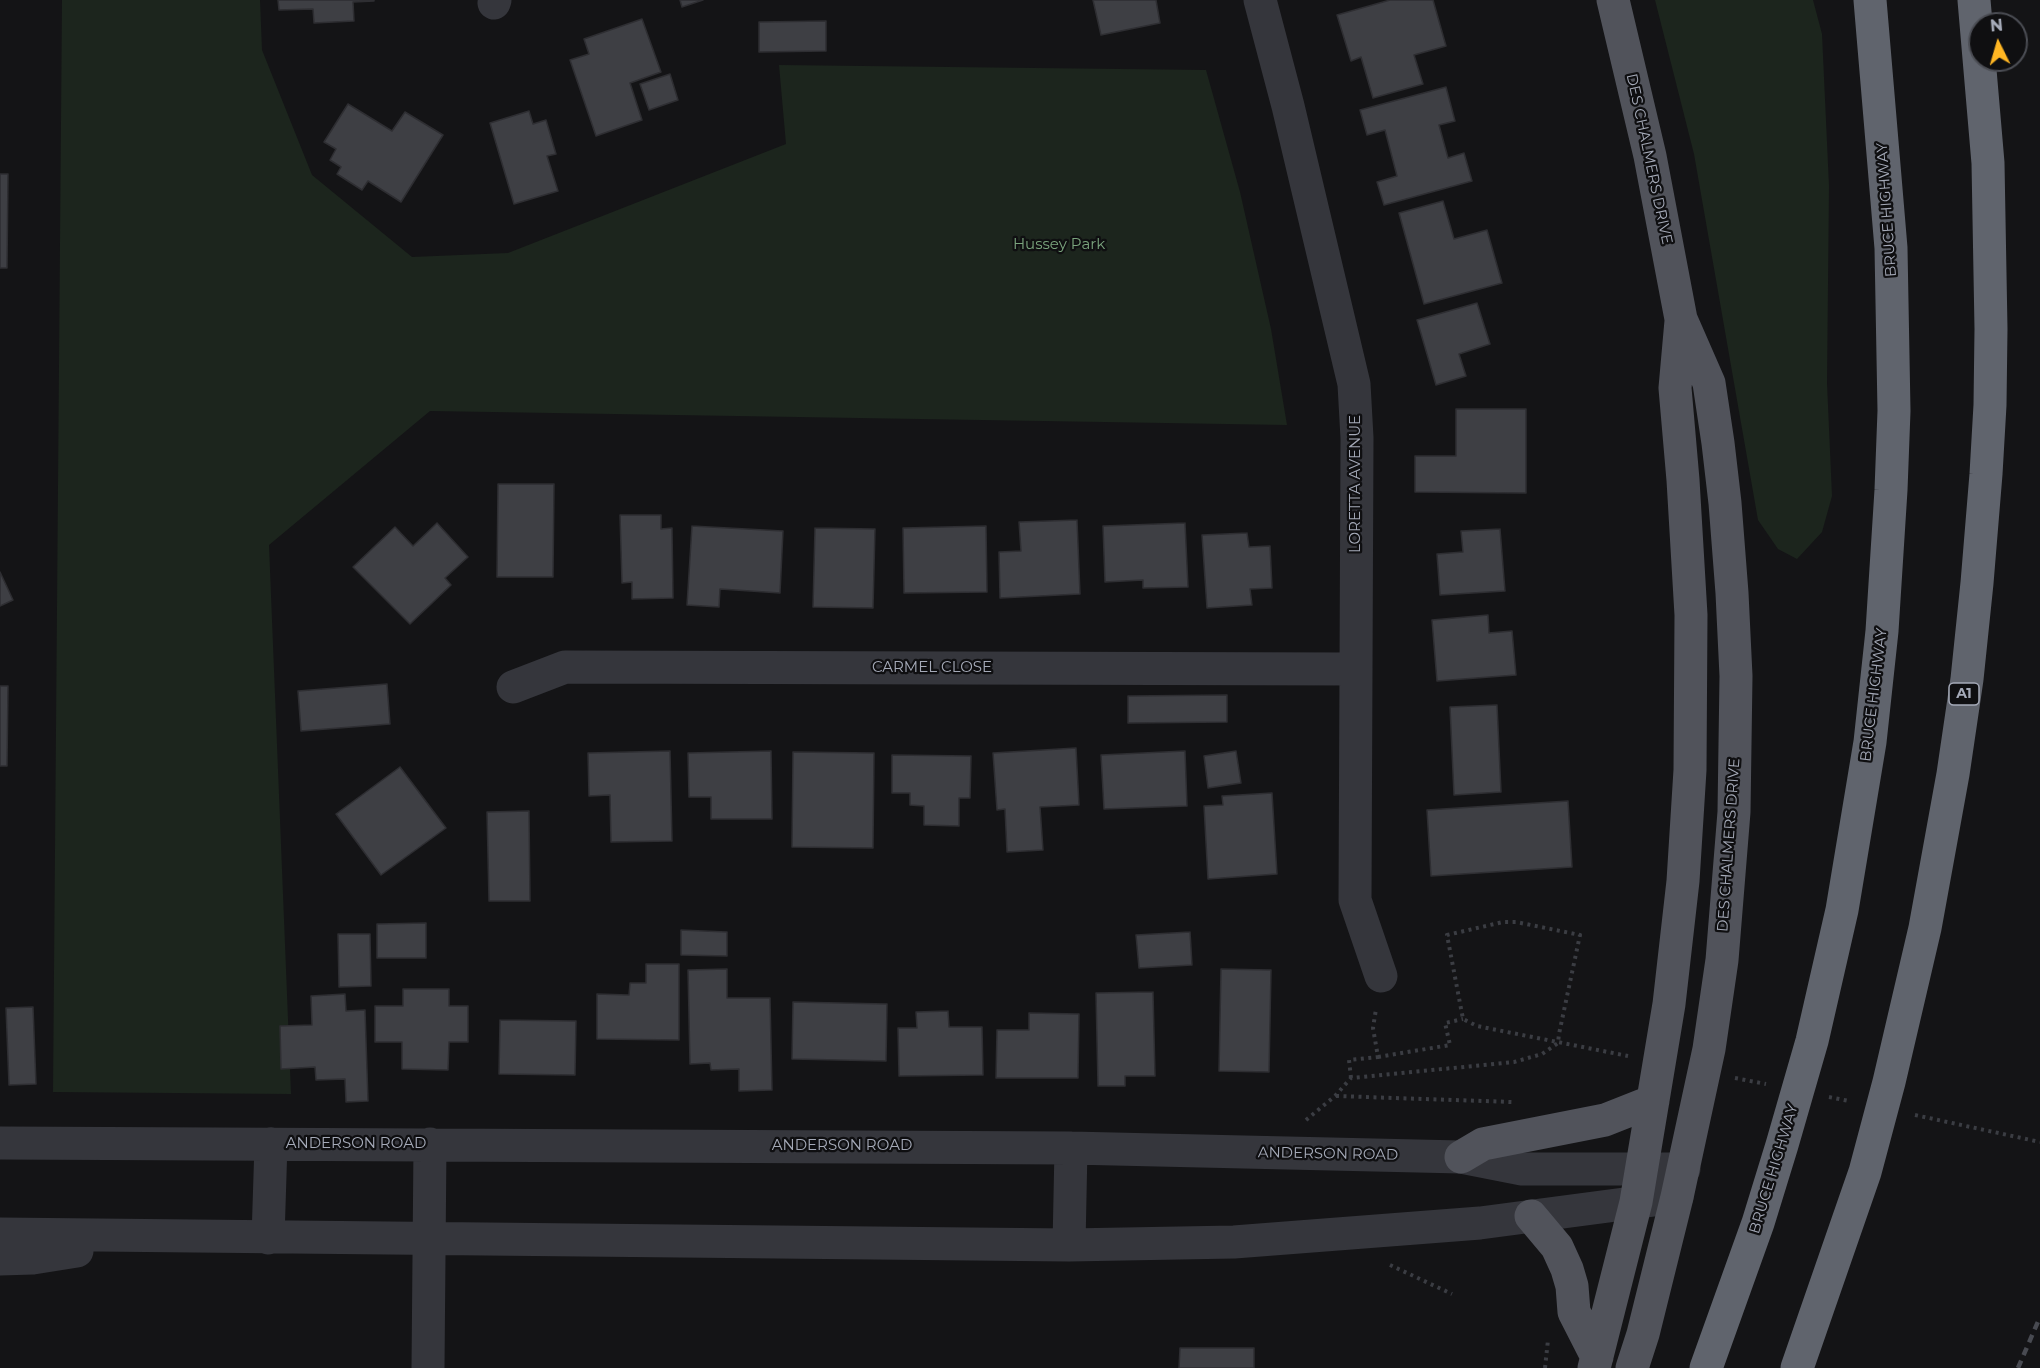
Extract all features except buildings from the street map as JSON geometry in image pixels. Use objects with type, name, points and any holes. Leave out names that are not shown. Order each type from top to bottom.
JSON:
[{"type":"highway","name":"BRUCE HIGHWAY","points":[[1706,1368],[1768,1189],[1812,1041],[1842,910],[1870,742],[1882,631],[1894,411],[1891,248],[1870,0]]},
{"type":"highway","name":"A1","points":[[1797,1368],[1865,1172],[1889,1082],[1925,928],[1953,774],[1967,679],[1986,474],[1991,328],[1988,163],[1974,0]]},
{"type":"main road","name":"DES CHALMERS DRIVE","points":[[1613,0],[1652,168],[1681,319],[1709,383],[1718,443],[1732,593],[1736,676],[1734,812],[1722,960],[1708,1049],[1680,1183],[1643,1334],[1632,1368]]},
{"type":"main road","name":"DES CHALMERS DRIVE","points":[[1595,1363],[1642,1170],[1669,1004],[1683,881],[1690,770],[1691,615],[1675,388],[1681,319]]},
{"type":"main road","points":[[1461,1157],[1483,1144],[1605,1120],[1653,1101]]},
{"type":"main road","points":[[1531,1216],[1557,1247],[1567,1269],[1572,1287],[1574,1312],[1595,1363]]},
{"type":"street","name":"LORETTA AVENUE","points":[[1260,0],[1288,106],[1354,384],[1357,438],[1355,900],[1381,976]]},
{"type":"street","name":"CARMEL CLOSE","points":[[513,687],[565,667],[1355,669]]},
{"type":"street","name":"ANDERSON ROAD","points":[[0,1143],[1071,1148],[1461,1157],[1522,1169],[1642,1170],[1680,1183]]},
{"type":"street","points":[[267,1238],[271,1144]]},
{"type":"street","points":[[428,1368],[430,1144]]},
{"type":"street","points":[[1069,1245],[1071,1148]]},
{"type":"street","points":[[0,1234],[1069,1245],[1234,1242],[1480,1223],[1636,1202],[1680,1183]]},
{"type":"street","points":[[0,1259],[51,1256],[140,1236]]},
{"type":"path","points":[[1463,1019],[1447,935],[1503,921],[1580,935],[1558,1043],[1542,1054],[1514,1062],[1351,1078],[1335,1096],[1515,1102]]},
{"type":"path","points":[[1378,1057],[1373,1028],[1381,976]]},
{"type":"path","points":[[1351,1078],[1349,1060],[1450,1045],[1445,1023],[1463,1019],[1477,1026],[1637,1058]]},
{"type":"path","points":[[1729,1077],[1774,1086]]},
{"type":"path","points":[[1820,1095],[1855,1102]]},
{"type":"path","points":[[1913,1115],[2040,1142]]},
{"type":"green space","name":"Hussey Park","points":[[62,0],[260,0],[262,50],[312,175],[412,257],[508,253],[786,144],[779,65],[1206,70],[1240,192],[1271,329],[1287,425],[430,411],[269,545],[291,1094],[53,1092]]},
{"type":"green space","points":[[1655,0],[1813,0],[1822,34],[1829,186],[1827,383],[1832,496],[1822,532],[1797,559],[1778,549],[1758,520],[1694,154]]},
{"type":"railway","points":[[2018,1368],[2040,1317]]}]
